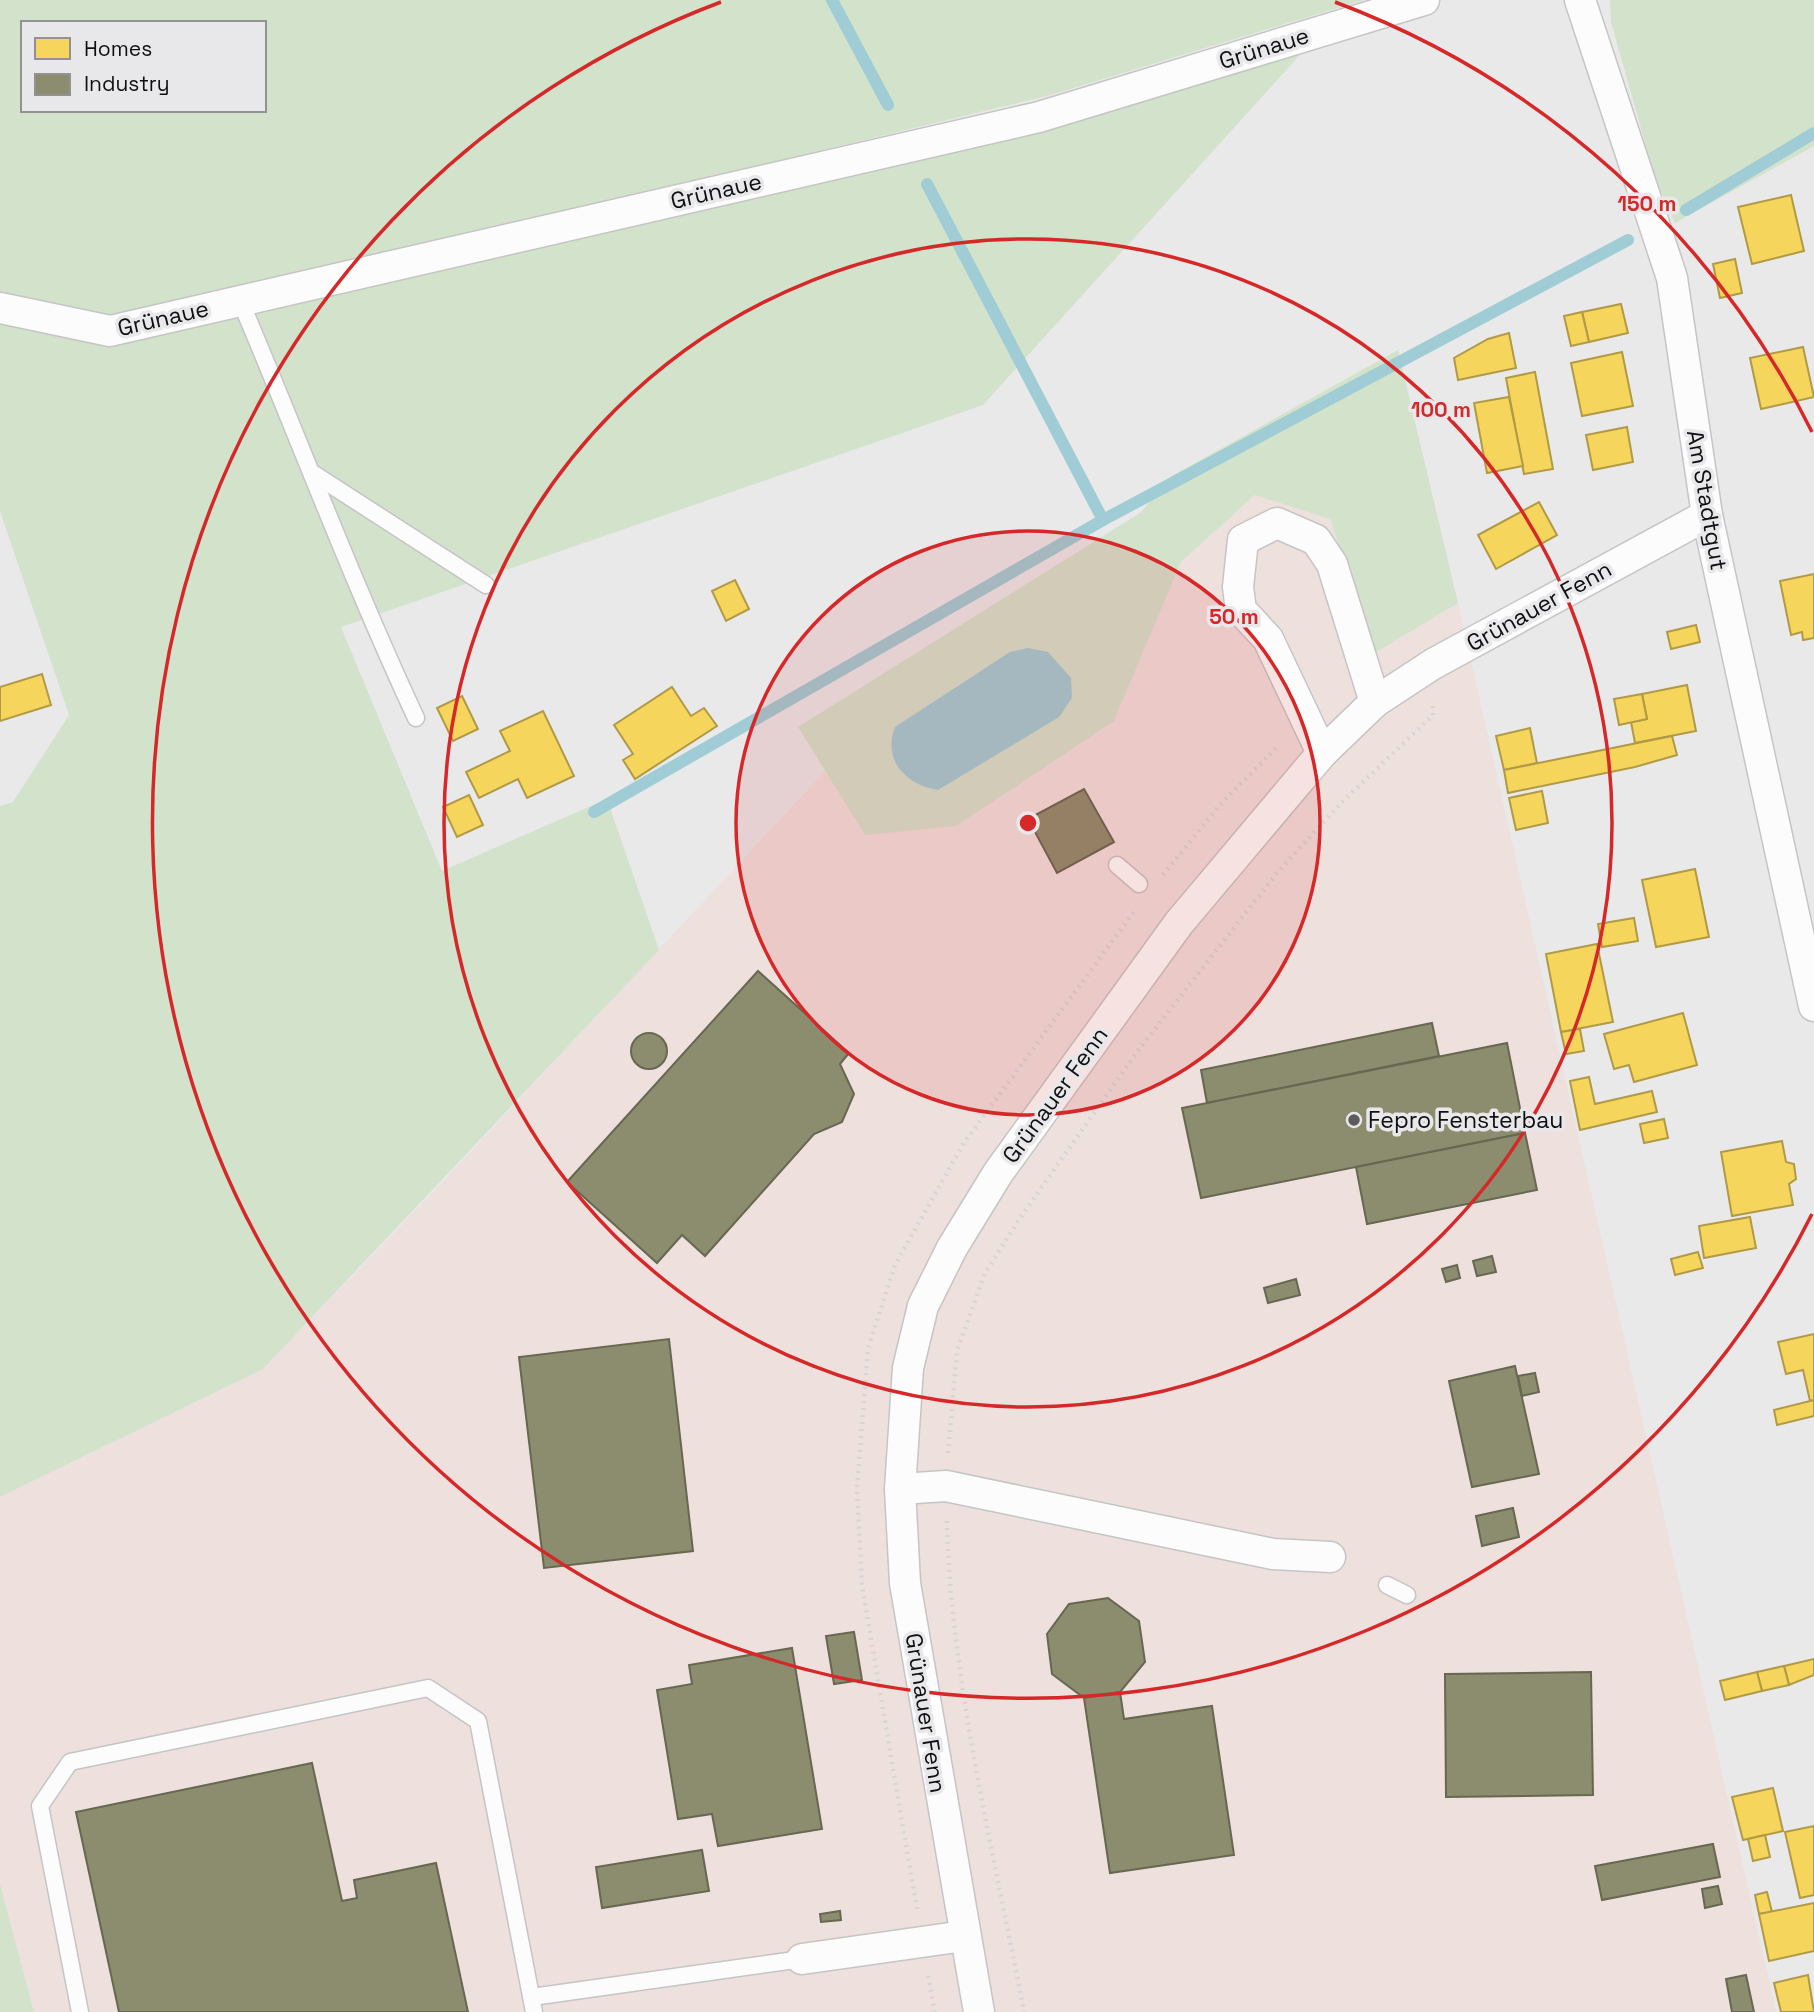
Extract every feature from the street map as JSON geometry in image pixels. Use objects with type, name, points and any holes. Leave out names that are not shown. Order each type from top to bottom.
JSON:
[{"type":"street","name":"Grünaue","points":[[0,308],[110,331],[1039,117],[1424,0]]},
{"type":"street","name":"Am Stadtgut","points":[[1580,0],[1672,278],[1707,515],[1814,1006]]},
{"type":"street","name":"Grünauer Fenn","points":[[979,2012],[905,1583],[900,1489],[908,1368],[923,1306],[952,1248],[999,1173],[1179,923],[1322,753],[1375,702],[1433,663],[1707,515]]},
{"type":"street","points":[[1322,753],[1268,639],[1241,610],[1238,587],[1243,540],[1277,523],[1316,540],[1332,564],[1375,702]]},
{"type":"street","points":[[900,1489],[946,1486],[1273,1554],[1330,1557]]},
{"type":"street","points":[[802,1959],[964,1936]]},
{"type":"lane","points":[[240,300],[314,474],[368,616],[416,718]]},
{"type":"lane","points":[[314,474],[486,585]]},
{"type":"lane","points":[[1117,865],[1139,884]]},
{"type":"lane","points":[[1387,1585],[1408,1595]]},
{"type":"lane","points":[[80,2012],[40,1807],[70,1762],[428,1688],[478,1721],[533,2005],[802,1959]]},
{"type":"path","points":[[1024,2012],[961,1674],[949,1588],[946,1486],[950,1405],[957,1351],[985,1273],[1140,1048],[1276,874],[1341,803],[1433,715],[1433,663]]},
{"type":"path","points":[[1157,881],[1219,806],[1276,748],[1322,753]]},
{"type":"path","points":[[934,2012],[862,1586],[857,1489],[868,1348],[895,1265],[963,1143],[1140,903]]},
{"type":"shaded area","points":[[1255,495],[1330,519],[1376,651],[1458,603],[1776,2012],[34,2012],[0,1884],[0,1497],[263,1369],[434,1191],[825,771],[865,835],[1114,721],[1181,562]]},
{"type":"green space","points":[[0,0],[1364,0],[1047,96],[106,322],[0,296]]},
{"type":"green space","points":[[1610,0],[1814,0],[1814,146],[1675,223],[1655,178],[1611,22]]},
{"type":"green space","points":[[1307,47],[983,405],[341,627],[442,871],[607,799],[659,950],[263,1369],[0,1497],[0,806],[13,802],[69,715],[0,511],[0,323],[107,344]]},
{"type":"green space","points":[[1398,350],[1458,603],[1376,652],[1330,519],[1255,495],[1181,562],[1114,721],[956,826],[865,835],[798,727],[1140,513],[1170,477]]},
{"type":"green space","points":[[0,1884],[34,2012],[0,2012]]},
{"type":"water","points":[[1028,648],[1048,652],[1071,678],[1072,698],[1059,717],[938,790],[907,777],[894,760],[892,739],[895,727],[1010,652]]},
{"type":"building: Homes","points":[[1791,195],[1804,251],[1752,264],[1738,207]]},
{"type":"building: Homes","points":[[1735,259],[1742,293],[1720,298],[1713,264]]},
{"type":"building: Homes","points":[[1621,304],[1628,333],[1589,342],[1582,312]]},
{"type":"building: Homes","points":[[1582,312],[1589,342],[1571,346],[1564,316]]},
{"type":"building: Homes","points":[[1509,333],[1516,368],[1458,380],[1454,358],[1488,339]]},
{"type":"building: Homes","points":[[1803,347],[1814,397],[1761,409],[1750,358]]},
{"type":"building: Homes","points":[[1622,352],[1633,406],[1582,416],[1571,363]]},
{"type":"building: Homes","points":[[1535,372],[1553,469],[1524,474],[1506,378]]},
{"type":"building: Homes","points":[[1509,397],[1523,466],[1487,473],[1474,403]]},
{"type":"building: Homes","points":[[1627,427],[1633,462],[1593,470],[1586,435]]},
{"type":"building: Homes","points":[[1539,502],[1557,535],[1496,569],[1478,535]]},
{"type":"building: Homes","points":[[1814,574],[1814,638],[1803,640],[1802,632],[1791,635],[1780,581]]},
{"type":"building: Homes","points":[[735,580],[749,609],[726,621],[712,591]]},
{"type":"building: Homes","points":[[1696,625],[1700,642],[1671,649],[1667,632]]},
{"type":"building: Homes","points":[[42,674],[51,705],[0,721],[0,687]]},
{"type":"building: Homes","points":[[1687,685],[1696,731],[1635,743],[1631,722],[1647,719],[1642,694]]},
{"type":"building: Homes","points":[[672,687],[691,716],[704,708],[717,726],[635,779],[623,760],[633,754],[614,725]]},
{"type":"building: Homes","points":[[1642,694],[1647,719],[1619,725],[1614,699]]},
{"type":"building: Homes","points":[[462,696],[478,729],[453,741],[437,708]]},
{"type":"building: Homes","points":[[543,711],[574,776],[527,798],[518,779],[479,798],[466,772],[510,751],[500,731]]},
{"type":"building: Homes","points":[[1530,728],[1537,763],[1504,770],[1496,736]]},
{"type":"building: Homes","points":[[1672,736],[1677,755],[1635,767],[1508,793],[1504,770]]},
{"type":"building: Homes","points":[[1542,791],[1548,823],[1516,830],[1509,798]]},
{"type":"building: Homes","points":[[469,795],[483,825],[457,837],[443,807]]},
{"type":"building: Homes","points":[[1695,869],[1709,937],[1656,947],[1642,880]]},
{"type":"building: Homes","points":[[1634,918],[1638,941],[1602,947],[1598,924]]},
{"type":"building: Homes","points":[[1597,944],[1613,1022],[1561,1032],[1546,954]]},
{"type":"building: Homes","points":[[1683,1013],[1697,1065],[1634,1082],[1629,1065],[1614,1069],[1604,1034]]},
{"type":"building: Homes","points":[[1580,1029],[1584,1051],[1566,1054],[1561,1032]]},
{"type":"building: Homes","points":[[1589,1077],[1595,1104],[1652,1091],[1657,1112],[1580,1130],[1570,1081]]},
{"type":"building: Homes","points":[[1664,1119],[1668,1138],[1644,1143],[1640,1124]]},
{"type":"building: Homes","points":[[1782,1141],[1786,1162],[1794,1164],[1796,1179],[1789,1184],[1793,1205],[1732,1216],[1721,1152]]},
{"type":"building: Homes","points":[[1750,1217],[1756,1248],[1704,1258],[1699,1226]]},
{"type":"building: Homes","points":[[1698,1252],[1703,1268],[1675,1275],[1671,1259]]},
{"type":"building: Homes","points":[[1814,1334],[1814,1400],[1810,1401],[1803,1370],[1786,1374],[1778,1342]]},
{"type":"building: Homes","points":[[1814,1400],[1814,1416],[1777,1425],[1774,1410]]},
{"type":"building: Homes","points":[[1814,1659],[1814,1675],[1789,1685],[1784,1666]]},
{"type":"building: Homes","points":[[1784,1666],[1789,1685],[1762,1691],[1757,1672]]},
{"type":"building: Homes","points":[[1757,1672],[1762,1691],[1725,1700],[1720,1681]]},
{"type":"building: Homes","points":[[1773,1788],[1783,1831],[1743,1840],[1732,1797]]},
{"type":"building: Homes","points":[[1814,1826],[1814,1895],[1800,1898],[1785,1832]]},
{"type":"building: Homes","points":[[1765,1835],[1770,1857],[1753,1861],[1748,1839]]},
{"type":"building: Homes","points":[[1767,1892],[1772,1912],[1759,1914],[1755,1895]]},
{"type":"building: Homes","points":[[1814,1903],[1814,1951],[1769,1961],[1759,1914]]},
{"type":"building: Homes","points":[[1808,1975],[1814,2012],[1781,2012],[1774,1983]]},
{"type":"building: Industry","points":[[1084,789],[1114,842],[1057,873],[1028,819]]},
{"type":"building: Industry","points":[[758,971],[849,1053],[840,1064],[854,1094],[842,1122],[814,1134],[705,1256],[682,1235],[657,1263],[567,1182]]},
{"type":"building: Industry","points":[[1432,1023],[1439,1056],[1207,1103],[1201,1070]]},
{"type":"building: Industry","points":[[649,1033],[662,1038],[667,1051],[662,1064],[649,1069],[636,1064],[631,1051],[636,1038]]},
{"type":"building: Industry","name":"Fepro Fensterbau","points":[[1507,1043],[1525,1133],[1201,1198],[1182,1108]]},
{"type":"building: Industry","points":[[1525,1133],[1537,1190],[1367,1224],[1356,1167]]},
{"type":"building: Industry","points":[[1492,1256],[1496,1272],[1477,1276],[1473,1261]]},
{"type":"building: Industry","points":[[1457,1265],[1460,1278],[1446,1282],[1442,1269]]},
{"type":"building: Industry","points":[[1296,1279],[1300,1295],[1268,1303],[1264,1288]]},
{"type":"building: Industry","points":[[669,1339],[693,1551],[544,1568],[519,1357]]},
{"type":"building: Industry","points":[[1515,1366],[1539,1474],[1472,1487],[1449,1381]]},
{"type":"building: Industry","points":[[1535,1373],[1539,1392],[1522,1396],[1518,1376]]},
{"type":"building: Industry","points":[[1513,1508],[1519,1537],[1482,1546],[1476,1516]]},
{"type":"building: Industry","points":[[1108,1598],[1139,1621],[1145,1662],[1120,1692],[1084,1698],[1052,1674],[1047,1634],[1069,1604]]},
{"type":"building: Industry","points":[[854,1632],[862,1680],[834,1684],[826,1636]]},
{"type":"building: Industry","points":[[792,1648],[822,1829],[718,1846],[712,1814],[678,1819],[657,1690],[692,1684],[689,1665]]},
{"type":"building: Industry","points":[[1591,1672],[1593,1795],[1446,1797],[1445,1674]]},
{"type":"building: Industry","points":[[1120,1692],[1124,1719],[1212,1706],[1234,1855],[1110,1873],[1084,1698]]},
{"type":"building: Industry","points":[[312,1763],[342,1901],[357,1898],[354,1880],[436,1863],[468,2012],[119,2012],[76,1812]]},
{"type":"building: Industry","points":[[1713,1844],[1720,1877],[1602,1900],[1595,1866]]},
{"type":"building: Industry","points":[[702,1850],[709,1891],[602,1908],[596,1867]]},
{"type":"building: Industry","points":[[1718,1886],[1722,1904],[1705,1908],[1702,1889]]},
{"type":"building: Industry","points":[[840,1911],[841,1920],[821,1922],[820,1914]]},
{"type":"building: Industry","points":[[1746,1975],[1754,2012],[1732,2012],[1726,1979]]},
{"type":"waterway","points":[[832,0],[888,105]]},
{"type":"waterway","points":[[1686,210],[1814,133]]},
{"type":"waterway","points":[[927,184],[1103,520]]},
{"type":"waterway","points":[[594,812],[1103,520],[1628,240]]},
{"type":"place","name":"Fepro Fensterbau","points":[[1354,1120]]}]
